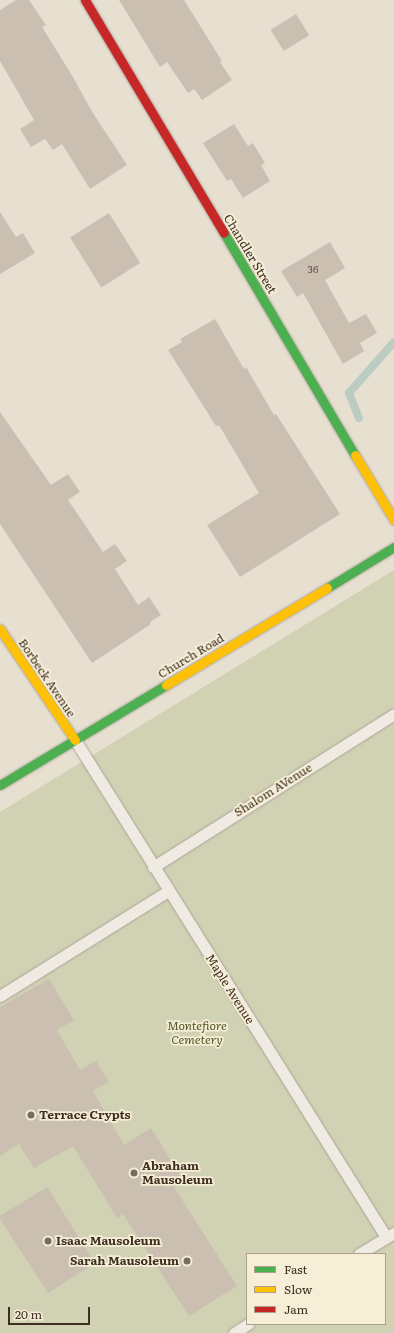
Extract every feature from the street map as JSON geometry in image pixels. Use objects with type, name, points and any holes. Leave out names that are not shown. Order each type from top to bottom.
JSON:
[{"type":"street","name":"Chandler Street","points":[[85,0],[394,520]]},
{"type":"street","name":"Church Road","points":[[0,785],[394,547]]},
{"type":"street","name":"Borbeck Avenue","points":[[0,629],[75,740]]},
{"type":"lane","name":"Shalom AVenue","points":[[153,867],[394,714]]},
{"type":"lane","name":"Maple Avenue","points":[[75,740],[168,891],[390,1235]]},
{"type":"lane","points":[[0,996],[168,891]]},
{"type":"lane","points":[[360,1253],[390,1235]]},
{"type":"lane","points":[[234,1333],[246,1325]]},
{"type":"green space","name":"Montefiore Cemetery","points":[[394,570],[394,1333],[0,1333],[0,812]]},
{"type":"building","points":[[16,0],[29,0],[46,25],[42,27],[73,77],[91,110],[127,165],[90,189],[62,144],[53,150],[45,139],[31,147],[20,129],[34,120],[0,61],[0,10]]},
{"type":"building","points":[[119,0],[184,0],[222,61],[220,62],[232,80],[202,100],[194,89],[188,93],[167,62],[160,67]]},
{"type":"building","points":[[296,14],[309,35],[284,51],[271,30]]},
{"type":"building","points":[[234,124],[248,146],[253,143],[265,163],[261,165],[270,181],[243,198],[231,179],[227,181],[203,143]]},
{"type":"building","points":[[0,212],[16,237],[23,233],[35,253],[0,274]]},
{"type":"building","points":[[109,213],[140,263],[101,287],[70,237]]},
{"type":"building","points":[[330,242],[345,268],[325,280],[349,323],[366,314],[377,333],[360,343],[364,351],[343,364],[303,293],[297,297],[281,271]]},
{"type":"building","points":[[215,319],[244,369],[246,367],[274,415],[276,414],[340,514],[240,577],[207,525],[259,493],[219,425],[216,426],[168,350],[182,342],[180,339]]},
{"type":"building","points":[[0,412],[51,485],[68,474],[80,492],[68,500],[103,552],[115,544],[127,561],[115,569],[138,605],[149,597],[161,615],[150,622],[151,624],[92,663],[0,524]]},
{"type":"building","points":[[49,979],[74,1020],[57,1030],[80,1070],[96,1061],[109,1082],[93,1091],[124,1145],[151,1128],[182,1178],[172,1184],[237,1286],[189,1316],[123,1214],[117,1218],[73,1146],[34,1168],[19,1144],[0,1156],[0,1007]]},
{"type":"building","name":"Isaac Mausoleum","points":[[47,1187],[95,1263],[48,1293],[0,1219],[0,1216]]},
{"type":"waterway","points":[[359,418],[349,393],[394,342]]},
{"type":"traffic: fast","points":[[224,233],[355,455]]},
{"type":"traffic: fast","points":[[327,588],[394,547]]},
{"type":"traffic: fast","points":[[0,785],[166,685]]},
{"type":"traffic: slow","points":[[355,455],[394,520]]},
{"type":"traffic: slow","points":[[166,685],[327,588]]},
{"type":"traffic: slow","points":[[0,629],[75,740]]},
{"type":"traffic: jam","points":[[85,0],[224,233]]},
{"type":"place","name":"Terrace Crypts","points":[[31,1115]]},
{"type":"place","name":"Abraham Mausoleum","points":[[134,1173]]},
{"type":"place","name":"Isaac Mausoleum","points":[[48,1241]]},
{"type":"place","name":"Sarah Mausoleum","points":[[187,1261]]}]
